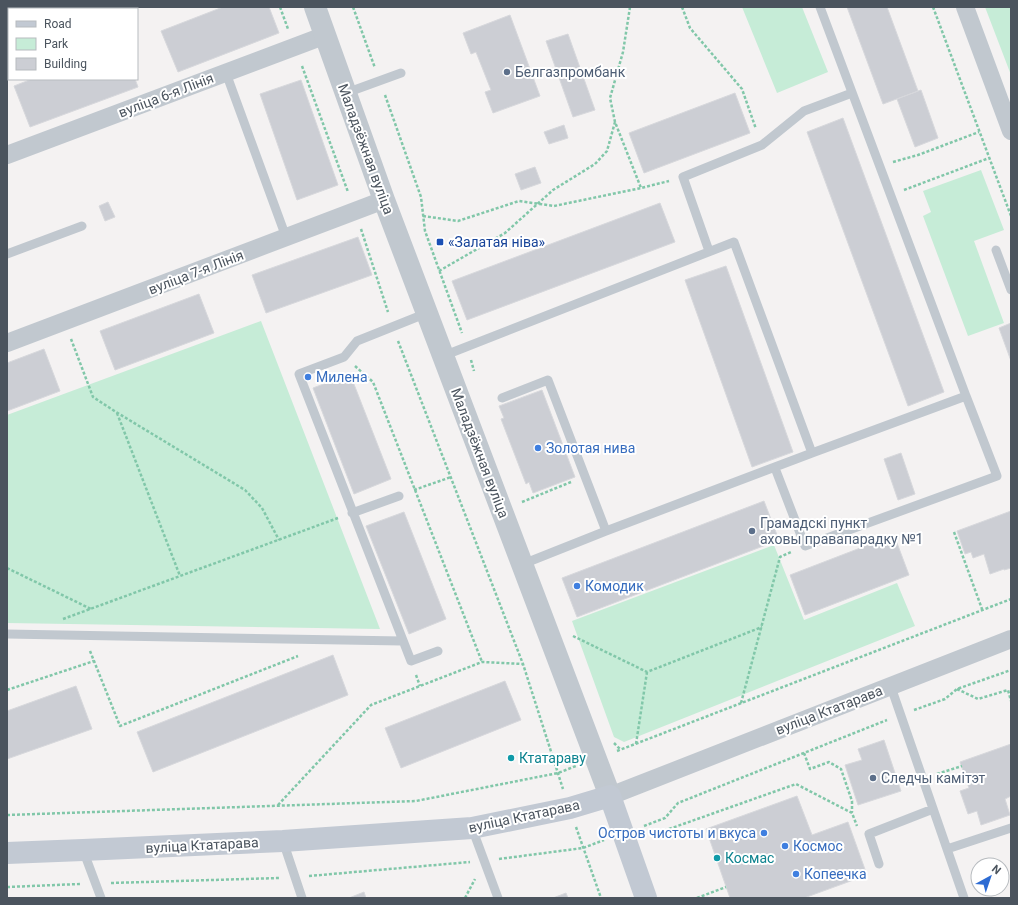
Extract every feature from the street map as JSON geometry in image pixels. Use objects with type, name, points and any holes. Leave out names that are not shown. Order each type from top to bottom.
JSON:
[{"type":"main road","name":"вуліца Ктатарава","points":[[7,852],[283,841],[472,828],[570,808],[610,796]]},
{"type":"main road","name":"Маладзёжная вуліца","points":[[610,796],[646,898]]},
{"type":"street","name":"Маладзёжная вуліца","points":[[315,7],[384,200],[610,796]]},
{"type":"street","points":[[965,7],[1011,131]]},
{"type":"street","name":"вуліца 6-я Лінія","points":[[7,155],[326,35]]},
{"type":"street","name":"вуліца 7-я Лінія","points":[[7,343],[384,200]]},
{"type":"street","name":"вуліца Ктатарава","points":[[610,796],[1011,639]]},
{"type":"lane","points":[[775,468],[805,546],[997,476],[820,7]]},
{"type":"lane","points":[[226,73],[286,237]]},
{"type":"lane","points":[[346,93],[401,73]]},
{"type":"lane","points":[[710,251],[683,177],[762,146],[804,111],[852,93]]},
{"type":"lane","points":[[7,254],[82,226]]},
{"type":"lane","points":[[443,356],[734,242],[812,453]]},
{"type":"lane","points":[[996,250],[1010,286]]},
{"type":"lane","points":[[427,313],[357,341],[344,357],[299,374],[411,662],[438,651]]},
{"type":"lane","points":[[502,398],[548,380],[606,530]]},
{"type":"lane","points":[[523,564],[606,530],[966,396]]},
{"type":"lane","points":[[352,513],[398,496]]},
{"type":"lane","points":[[7,634],[402,641]]},
{"type":"lane","points":[[891,687],[964,898]]},
{"type":"lane","points":[[879,864],[869,834],[933,809]]},
{"type":"lane","points":[[472,828],[498,898]]},
{"type":"lane","points":[[947,849],[1011,828]]},
{"type":"lane","points":[[283,841],[302,898]]},
{"type":"lane","points":[[83,850],[101,898]]},
{"type":"path","points":[[280,7],[355,211],[393,327],[523,664],[558,773],[601,898]]},
{"type":"path","points":[[354,7],[421,197],[425,230],[467,346],[475,375]]},
{"type":"path","points":[[630,7],[623,52],[610,98],[616,122],[641,188]]},
{"type":"path","points":[[682,7],[690,28],[742,89],[762,146]]},
{"type":"path","points":[[934,7],[1011,216]]},
{"type":"path","points":[[439,271],[505,233],[553,190],[595,164],[607,151],[616,122]]},
{"type":"path","points":[[879,165],[918,155],[979,132]]},
{"type":"path","points":[[890,194],[990,158]]},
{"type":"path","points":[[423,216],[458,221],[519,201],[554,206],[641,188],[683,177]]},
{"type":"path","points":[[64,322],[93,397],[245,490],[262,508],[279,540]]},
{"type":"path","points":[[344,357],[373,382],[482,662]]},
{"type":"path","points":[[116,412],[180,576]]},
{"type":"path","points":[[398,496],[451,477]]},
{"type":"path","points":[[524,509],[522,502],[586,477]]},
{"type":"path","points":[[56,621],[352,513]]},
{"type":"path","points":[[954,532],[982,609]]},
{"type":"path","points":[[741,703],[780,556],[805,546]]},
{"type":"path","points":[[7,568],[90,609]]},
{"type":"path","points":[[7,815],[416,801],[558,773],[1011,599]]},
{"type":"path","points":[[574,643],[571,635],[647,672],[762,627]]},
{"type":"path","points":[[84,635],[120,726],[303,654]]},
{"type":"path","points":[[7,690],[94,661]]},
{"type":"path","points":[[278,806],[372,705],[482,662],[523,664]]},
{"type":"path","points":[[583,848],[665,818],[678,803],[901,714],[945,698],[958,689],[1011,670]]},
{"type":"path","points":[[636,744],[647,672]]},
{"type":"path","points":[[958,689],[978,699],[1008,690],[1011,701]]},
{"type":"path","points":[[613,742],[621,750]]},
{"type":"path","points":[[804,753],[810,769],[829,762],[841,769],[852,802],[852,813],[861,837],[869,834]]},
{"type":"path","points":[[932,776],[962,766]]},
{"type":"path","points":[[669,830],[796,784],[852,813]]},
{"type":"path","points":[[697,898],[726,887]]},
{"type":"green space","points":[[742,7],[802,7],[828,72],[777,93]]},
{"type":"green space","points":[[985,7],[1011,7],[1011,75]]},
{"type":"green space","points":[[981,170],[1004,230],[974,241],[1004,323],[968,336],[923,216],[931,212],[923,191]]},
{"type":"green space","points":[[261,321],[380,629],[7,623],[7,415]]},
{"type":"green space","points":[[774,545],[804,620],[897,583],[915,626],[624,742],[614,737],[572,621]]},
{"type":"building","points":[[223,7],[269,7],[279,33],[178,72],[161,31]]},
{"type":"building","points":[[847,7],[887,7],[918,91],[883,104]]},
{"type":"building","name":"Белгазпромбанк","points":[[510,15],[540,96],[493,113],[485,92],[491,90],[476,52],[471,54],[463,33]]},
{"type":"building","points":[[7,21],[8,78],[7,78]]},
{"type":"building","points":[[568,34],[595,110],[573,117],[546,41]]},
{"type":"building","points":[[29,80],[135,80],[138,87],[30,127],[14,86]]},
{"type":"building","points":[[301,80],[338,185],[297,200],[260,94]]},
{"type":"building","points":[[921,90],[938,138],[915,147],[897,99]]},
{"type":"building","points":[[735,93],[750,133],[644,173],[629,133]]},
{"type":"building","points":[[843,118],[944,392],[908,406],[807,132]]},
{"type":"building","points":[[564,125],[568,138],[549,144],[544,132]]},
{"type":"building","points":[[535,167],[541,183],[521,190],[515,174]]},
{"type":"building","points":[[108,202],[115,217],[105,221],[99,206]]},
{"type":"building","points":[[660,203],[675,242],[467,320],[452,281]]},
{"type":"building","points":[[358,237],[372,275],[266,313],[252,275]]},
{"type":"building","points":[[726,266],[793,452],[752,467],[685,280]]},
{"type":"building","points":[[199,294],[214,333],[115,370],[100,331]]},
{"type":"building","points":[[1011,323],[1011,361],[999,328]]},
{"type":"building","points":[[44,349],[60,391],[7,411],[7,363]]},
{"type":"building","points":[[350,374],[391,479],[354,494],[313,388]]},
{"type":"building","name":"Золотая нива","points":[[542,390],[575,477],[533,493],[529,482],[526,484],[501,419],[504,418],[499,406]]},
{"type":"building","points":[[901,453],[915,494],[898,500],[884,459]]},
{"type":"building","points":[[764,501],[779,540],[577,617],[562,578]]},
{"type":"building","points":[[1011,511],[1011,568],[990,574],[984,554],[973,558],[971,552],[965,554],[957,531]]},
{"type":"building","points":[[404,512],[446,619],[409,634],[366,526]]},
{"type":"building","points":[[894,535],[909,575],[805,615],[790,575]]},
{"type":"building","points":[[333,655],[348,695],[153,772],[137,732]]},
{"type":"building","points":[[505,681],[521,720],[401,768],[385,728]]},
{"type":"building","points":[[76,686],[92,729],[7,759],[7,711]]},
{"type":"building","name":"Следчы камітэт","points":[[884,740],[901,791],[858,805],[845,765],[862,760],[858,749]]},
{"type":"building","points":[[1011,744],[1011,796],[1005,799],[1010,815],[981,825],[977,811],[968,814],[960,791],[969,788],[960,762]]},
{"type":"building","name":"Космос","points":[[797,796],[812,835],[848,822],[867,875],[804,898],[730,898],[706,829]]},
{"type":"building","points":[[364,892],[366,898],[349,898]]},
{"type":"building","points":[[566,893],[568,898],[553,898]]},
{"type":"place","name":"Белгазпромбанк","points":[[507,72]]},
{"type":"place","name":"«Залатая ніва»","points":[[440,242]]},
{"type":"place","name":"Милена","points":[[308,377]]},
{"type":"place","name":"Золотая нива","points":[[538,448]]},
{"type":"place","name":"Грамадскі пункт аховы правапарадку №1","points":[[752,531]]},
{"type":"place","name":"Комодик","points":[[577,586]]},
{"type":"place","name":"Ктатараву","points":[[511,758]]},
{"type":"place","name":"Следчы камітэт","points":[[873,778]]},
{"type":"place","name":"Остров чистоты и вкуса","points":[[764,833]]},
{"type":"place","name":"Космос","points":[[785,846]]},
{"type":"place","name":"Космас","points":[[717,858]]},
{"type":"place","name":"Копеечка","points":[[796,874]]}]
